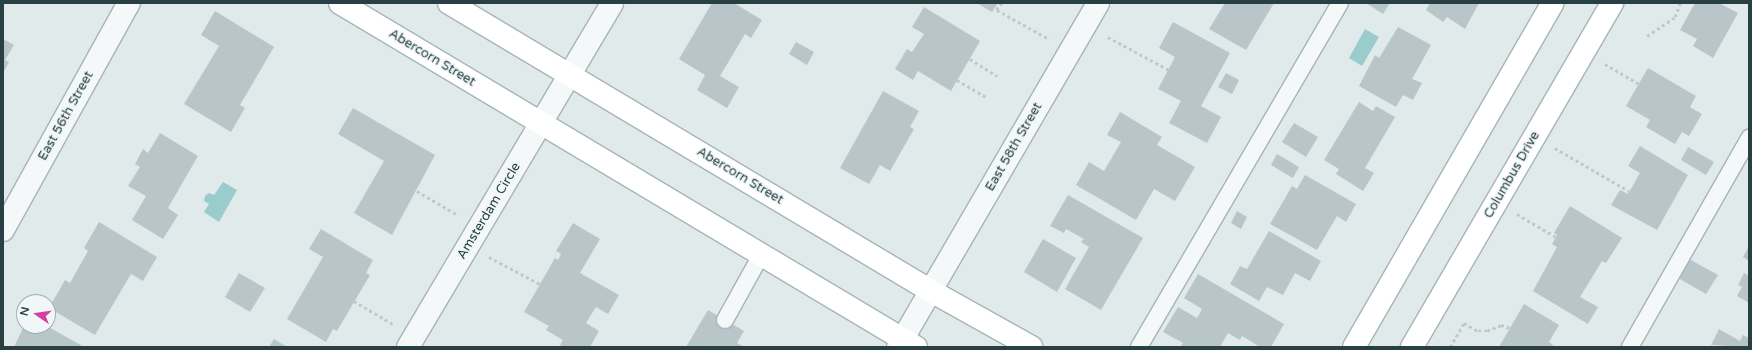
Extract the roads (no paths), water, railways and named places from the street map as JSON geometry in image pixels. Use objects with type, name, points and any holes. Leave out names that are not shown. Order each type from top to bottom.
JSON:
[{"type":"main road","name":"Abercorn Street","points":[[340,3],[761,255],[906,345]]},
{"type":"main road","name":"Abercorn Street","points":[[450,3],[931,291],[1031,347]]},
{"type":"main road","points":[[1354,347],[1553,3]]},
{"type":"main road","name":"Columbus Drive","points":[[1412,347],[1612,3]]},
{"type":"street","name":"East 56th Street","points":[[3,230],[129,3]]},
{"type":"street","name":"Amsterdam Circle","points":[[411,341],[571,75],[612,3]]},
{"type":"street","name":"East 58th Street","points":[[931,291],[1098,3]]},
{"type":"street","points":[[906,345],[931,291]]},
{"type":"lane","points":[[1139,347],[1340,3]]},
{"type":"lane","points":[[1630,347],[1749,138]]},
{"type":"lane","points":[[726,320],[761,255]]},
{"type":"water","points":[[1365,29],[1379,37],[1362,66],[1349,58]]},
{"type":"water","points":[[223,182],[237,190],[219,222],[204,212],[209,204],[204,201],[205,196],[209,193],[214,195]]}]
